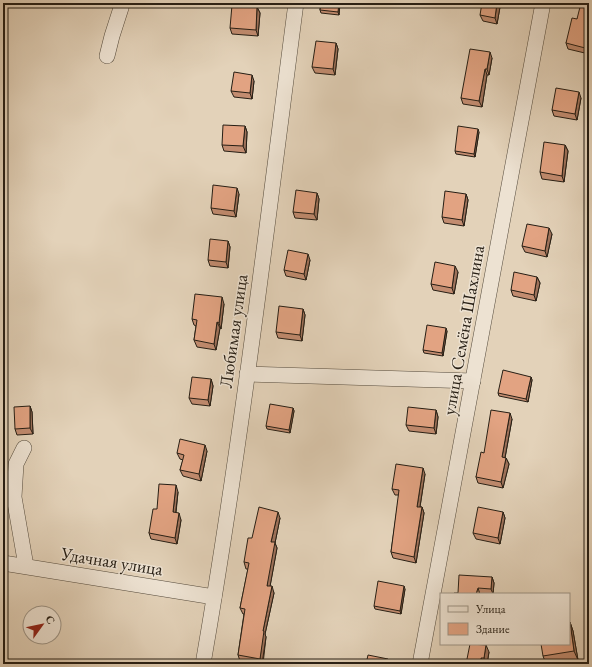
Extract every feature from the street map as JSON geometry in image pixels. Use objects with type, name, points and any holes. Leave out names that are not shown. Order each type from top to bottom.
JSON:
[{"type":"street","points":[[107,56],[122,3]]},
{"type":"street","name":"Любимая улица","points":[[202,664],[214,597],[247,374],[296,3]]},
{"type":"street","name":"улица Семёна Шахлина","points":[[420,664],[543,3]]},
{"type":"street","points":[[247,374],[473,381]]},
{"type":"street","points":[[24,448],[16,464],[14,497],[26,566]]},
{"type":"street","name":"Удачная улица","points":[[3,563],[214,597]]},
{"type":"building","points":[[321,3],[339,3],[338,12],[320,10]]},
{"type":"building","points":[[482,3],[497,3],[495,18],[480,15]]},
{"type":"building","points":[[581,3],[589,3],[589,49],[566,43],[572,18],[577,19]]},
{"type":"building","points":[[232,5],[257,7],[256,30],[230,28]]},
{"type":"building","points":[[316,41],[336,43],[333,69],[312,67]]},
{"type":"building","points":[[470,49],[490,52],[479,101],[461,98]]},
{"type":"building","points":[[3,72],[6,72],[3,94]]},
{"type":"building","points":[[234,72],[252,75],[250,93],[231,91]]},
{"type":"building","points":[[556,88],[579,92],[575,114],[552,110]]},
{"type":"building","points":[[223,125],[245,126],[243,146],[222,145]]},
{"type":"building","points":[[458,126],[478,129],[474,154],[455,151]]},
{"type":"building","points":[[544,142],[565,145],[562,176],[540,172]]},
{"type":"building","points":[[213,185],[237,188],[234,211],[211,208]]},
{"type":"building","points":[[296,190],[317,193],[314,214],[293,212]]},
{"type":"building","points":[[445,191],[466,194],[462,220],[442,217]]},
{"type":"building","points":[[527,224],[549,228],[545,251],[522,246]]},
{"type":"building","points":[[210,239],[228,241],[226,262],[208,260]]},
{"type":"building","points":[[288,250],[308,254],[304,274],[284,270]]},
{"type":"building","points":[[435,262],[455,266],[452,288],[431,284]]},
{"type":"building","points":[[514,272],[537,277],[534,295],[511,290]]},
{"type":"building","points":[[195,294],[222,297],[219,323],[217,322],[214,344],[194,340],[197,320],[192,319]]},
{"type":"building","points":[[279,306],[303,309],[300,335],[276,332]]},
{"type":"building","points":[[427,325],[446,328],[442,353],[423,350]]},
{"type":"building","points":[[503,370],[531,377],[526,399],[498,393]]},
{"type":"building","points":[[192,377],[211,379],[208,400],[189,398]]},
{"type":"building","points":[[270,404],[293,408],[289,430],[266,426]]},
{"type":"building","points":[[30,406],[30,428],[15,429],[14,407]]},
{"type":"building","points":[[408,407],[436,410],[434,428],[406,425]]},
{"type":"building","points":[[491,410],[510,413],[502,457],[506,458],[501,482],[476,477],[481,452],[484,453]]},
{"type":"building","points":[[180,439],[205,445],[199,474],[180,470],[184,455],[177,453]]},
{"type":"building","points":[[396,464],[423,468],[417,507],[422,507],[414,557],[391,552],[399,490],[392,489]]},
{"type":"building","points":[[159,484],[176,485],[173,512],[179,513],[175,538],[149,533],[153,509],[157,509]]},
{"type":"building","points":[[259,507],[278,512],[271,542],[275,542],[267,586],[272,586],[263,631],[260,659],[238,655],[245,609],[240,608],[249,563],[244,562],[248,538],[252,538]]},
{"type":"building","points":[[478,507],[503,512],[498,538],[473,533]]},
{"type":"building","points":[[459,575],[492,577],[491,589],[478,588],[476,593],[458,593]]},
{"type":"building","points":[[378,581],[404,586],[400,611],[374,606]]},
{"type":"building","points":[[3,594],[5,594],[3,607]]},
{"type":"building","points":[[570,622],[574,651],[543,656],[541,645],[570,645]]},
{"type":"building","points":[[470,645],[486,645],[484,658],[481,658],[481,664],[466,664]]},
{"type":"building","points":[[368,655],[388,659],[387,664],[366,664]]},
{"type":"building","points":[[452,662],[466,664],[451,664]]}]
